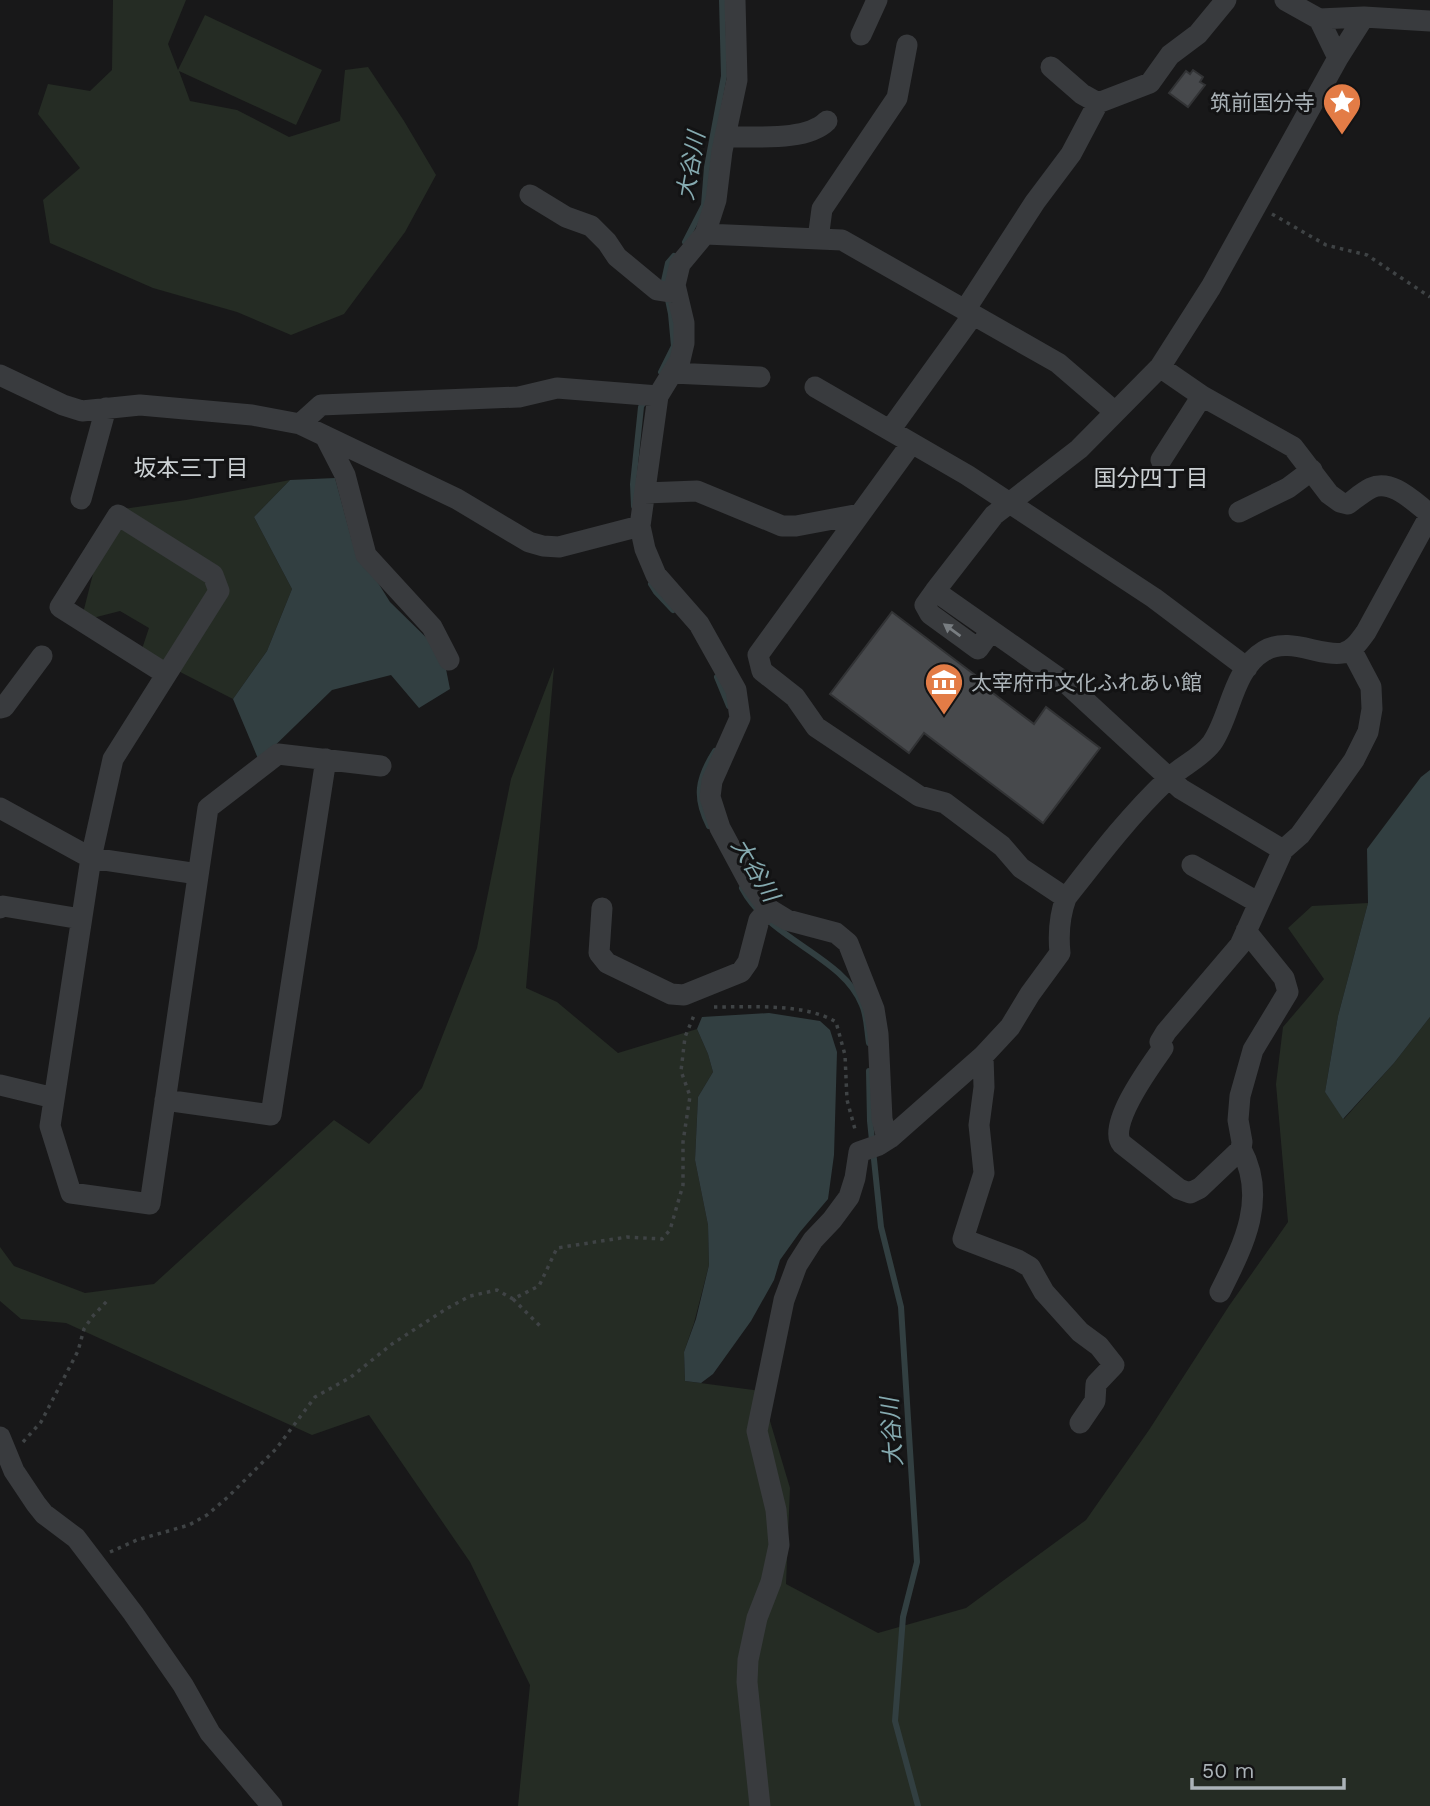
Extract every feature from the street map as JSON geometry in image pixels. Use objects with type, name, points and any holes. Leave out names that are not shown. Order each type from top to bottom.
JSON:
[{"type":"street","points":[[735,0],[737,80],[716,200],[705,234],[680,264],[675,285],[684,323],[684,343],[680,360],[658,396],[640,526],[645,549],[656,575],[699,624],[736,690],[740,718],[712,781],[710,797],[720,828],[748,880],[769,909],[787,920],[836,933],[848,943],[874,1009],[878,1034],[882,1119],[890,1138]]},
{"type":"street","points":[[890,430],[969,313],[1035,202],[1072,154],[1098,103],[1150,83],[1170,55],[1198,34],[1226,0]]},
{"type":"street","points":[[1285,0],[1319,19],[1364,17],[1430,21]]},
{"type":"street","points":[[861,35],[869,2]]},
{"type":"street","points":[[1283,850],[1181,789],[1066,683],[935,591],[993,515],[1079,449],[1160,367],[1211,287],[1338,58],[1364,17]]},
{"type":"street","points":[[1319,19],[1338,58]]},
{"type":"street","points":[[818,239],[822,209],[897,98],[907,45]]},
{"type":"street","points":[[1051,67],[1082,94],[1098,103]]},
{"type":"street","points":[[725,137],[796,134],[818,130],[827,121]]},
{"type":"street","points":[[530,195],[566,217],[591,226],[617,257],[657,290],[676,293]]},
{"type":"street","points":[[705,234],[842,240],[1058,363],[1115,412]]},
{"type":"street","points":[[760,1806],[747,1682],[748,1660],[757,1618],[771,1582],[779,1545],[776,1510],[757,1431],[784,1300],[797,1265],[813,1240],[849,1197],[859,1152],[890,1138],[983,1056],[1010,1027],[1060,953],[1058,931],[1066,898],[1125,824],[1169,778],[1205,753],[1247,668],[1264,651],[1279,645],[1342,653],[1351,649],[1366,632],[1430,514],[1398,490],[1387,486],[1374,486],[1348,504],[1340,502],[1329,494],[1293,447],[1202,396],[1160,367]]},
{"type":"street","points":[[672,373],[760,377]]},
{"type":"street","points":[[0,375],[63,405],[82,411],[140,405],[252,415],[300,424],[457,499],[529,542],[542,546],[559,547],[640,526]]},
{"type":"street","points":[[815,387],[967,475],[1154,598],[1247,668]]},
{"type":"street","points":[[300,424],[321,405],[519,397],[557,388],[658,396]]},
{"type":"street","points":[[1161,460],[1202,396]]},
{"type":"street","points":[[81,499],[106,408]]},
{"type":"street","points":[[325,436],[345,475],[366,555],[432,627],[449,660]]},
{"type":"street","points":[[911,444],[758,655],[762,671],[795,697],[816,727],[919,796],[945,803],[1002,846],[1021,868],[1066,898]]},
{"type":"street","points":[[1239,512],[1287,488],[1312,470]]},
{"type":"street","points":[[645,493],[696,491],[782,526],[796,526],[860,514]]},
{"type":"street","points":[[166,674],[60,607],[118,515],[213,575],[219,591],[113,758],[91,858],[50,1126],[71,1194],[150,1204],[208,808],[278,754],[381,766]]},
{"type":"street","points":[[1241,1149],[1200,1188],[1190,1193],[1179,1189],[1122,1144],[1116,1132],[1136,1088],[1163,1048],[1160,1042],[1166,1032],[1240,945],[1283,850],[1300,835],[1327,798],[1354,760],[1368,732],[1372,709],[1371,687],[1351,649]]},
{"type":"street","points":[[0,708],[4,707],[42,656]]},
{"type":"street","points":[[736,690],[762,671]]},
{"type":"street","points":[[165,1100],[271,1115],[326,759]]},
{"type":"street","points":[[0,808],[91,858],[198,874]]},
{"type":"street","points":[[1192,865],[1259,903]]},
{"type":"street","points":[[0,908],[2,906],[81,919]]},
{"type":"street","points":[[602,908],[599,953],[607,963],[671,994],[684,995],[741,972],[748,962],[759,920],[769,909]]},
{"type":"street","points":[[1220,1292],[1249,1227],[1254,1184],[1250,1165],[1241,1149],[1238,1120],[1240,1096],[1254,1050],[1288,992],[1284,978],[1246,931]]},
{"type":"street","points":[[983,1056],[984,1087],[979,1125],[984,1173],[962,1238],[1030,1267],[1044,1292],[1080,1332],[1099,1346],[1114,1365],[1096,1384],[1095,1401],[1080,1423]]},
{"type":"street","points":[[0,1085],[54,1098]]},
{"type":"street","points":[[3,1444],[14,1471],[36,1504],[44,1514],[76,1538],[183,1685],[211,1733],[272,1806]]},
{"type":"path","points":[[1257,206],[1326,245],[1367,255],[1430,297]]},
{"type":"path","points":[[710,1007],[769,1007],[824,1015],[836,1022],[845,1055],[847,1100],[856,1133],[867,1149]]},
{"type":"path","points":[[513,1299],[539,1286],[556,1248],[627,1237],[662,1239],[670,1230],[682,1185],[683,1142],[690,1096],[681,1071],[685,1037],[696,1010],[703,1009]]},
{"type":"path","points":[[91,1558],[189,1524],[207,1515],[276,1449],[315,1397],[351,1377],[392,1345],[470,1296],[497,1290],[513,1299],[541,1327]]},
{"type":"path","points":[[3,1444],[19,1446],[41,1422],[78,1351],[84,1329],[107,1301]]},
{"type":"shaded area","points":[[113,0],[186,0],[168,44],[178,70],[205,15],[322,70],[296,125],[179,71],[190,101],[237,110],[289,137],[340,121],[345,70],[368,67],[436,175],[405,232],[344,314],[291,335],[237,312],[153,288],[50,243],[43,200],[80,168],[38,114],[48,84],[90,91],[112,70]]},
{"type":"shaded area","points":[[335,478],[352,541],[390,602],[443,654],[450,689],[419,708],[391,675],[332,690],[259,761],[233,699],[267,651],[292,589],[254,517],[290,480]]},
{"type":"shaded area","points":[[290,480],[254,517],[292,589],[267,651],[233,699],[141,652],[149,628],[120,611],[81,621],[109,511],[186,500]]},
{"type":"shaded area","points":[[554,667],[526,988],[557,1002],[618,1053],[697,1029],[713,1072],[698,1097],[695,1160],[708,1225],[709,1265],[684,1352],[685,1381],[761,1391],[790,1488],[786,1584],[878,1633],[966,1608],[1086,1520],[1149,1430],[1229,1306],[1288,1222],[1276,1084],[1283,1027],[1324,979],[1288,928],[1312,906],[1368,903],[1338,1016],[1325,1092],[1344,1119],[1394,1063],[1430,1017],[1430,1806],[518,1806],[530,1685],[470,1562],[369,1415],[312,1435],[66,1323],[21,1319],[0,1301],[0,1247],[14,1266],[85,1293],[154,1284],[334,1120],[369,1144],[422,1088],[477,948],[511,779]]},
{"type":"shaded area","points":[[1430,770],[1430,1017],[1394,1063],[1343,1119],[1325,1092],[1338,1016],[1368,903],[1367,849],[1421,777]]},
{"type":"shaded area","points":[[769,1013],[820,1021],[830,1030],[837,1052],[834,1155],[828,1199],[780,1260],[774,1280],[751,1321],[713,1374],[701,1383],[685,1381],[684,1352],[696,1319],[709,1265],[708,1225],[695,1160],[698,1097],[713,1072],[697,1029],[702,1017]]},
{"type":"building","points":[[1193,70],[1203,77],[1200,82],[1205,85],[1188,107],[1169,93],[1186,71],[1190,74]]},
{"type":"building","points":[[892,612],[1034,724],[1046,707],[1100,748],[1043,823],[924,733],[909,753],[830,694]]},
{"type":"waterway","name":"大谷川","points":[[685,242],[704,205],[707,167],[724,76],[722,0]]},
{"type":"waterway","name":"大谷川","points":[[661,372],[674,346],[664,281],[668,263],[674,256]]},
{"type":"waterway","name":"大谷川","points":[[634,506],[633,484],[641,407],[645,399]]},
{"type":"waterway","name":"大谷川","points":[[651,584],[673,610]]},
{"type":"waterway","name":"大谷川","points":[[717,677],[729,706]]},
{"type":"waterway","name":"大谷川","points":[[709,826],[701,806],[700,788],[705,770],[715,751]]},
{"type":"waterway","name":"大谷川","points":[[742,888],[754,906],[770,922],[823,960],[853,988],[864,1009],[869,1043]]},
{"type":"waterway","name":"大谷川","points":[[869,1071],[870,1121],[881,1227],[901,1307],[917,1562],[903,1617],[895,1721],[918,1806]]},
{"type":"place","name":"筑前国分寺","points":[[1342,136]]},
{"type":"place","name":"太宰府市文化ふれあい館","points":[[944,716]]},
{"type":"district","name":"坂本三丁目","points":[[191,468]]},
{"type":"district","name":"国分四丁目","points":[[1151,478]]}]
